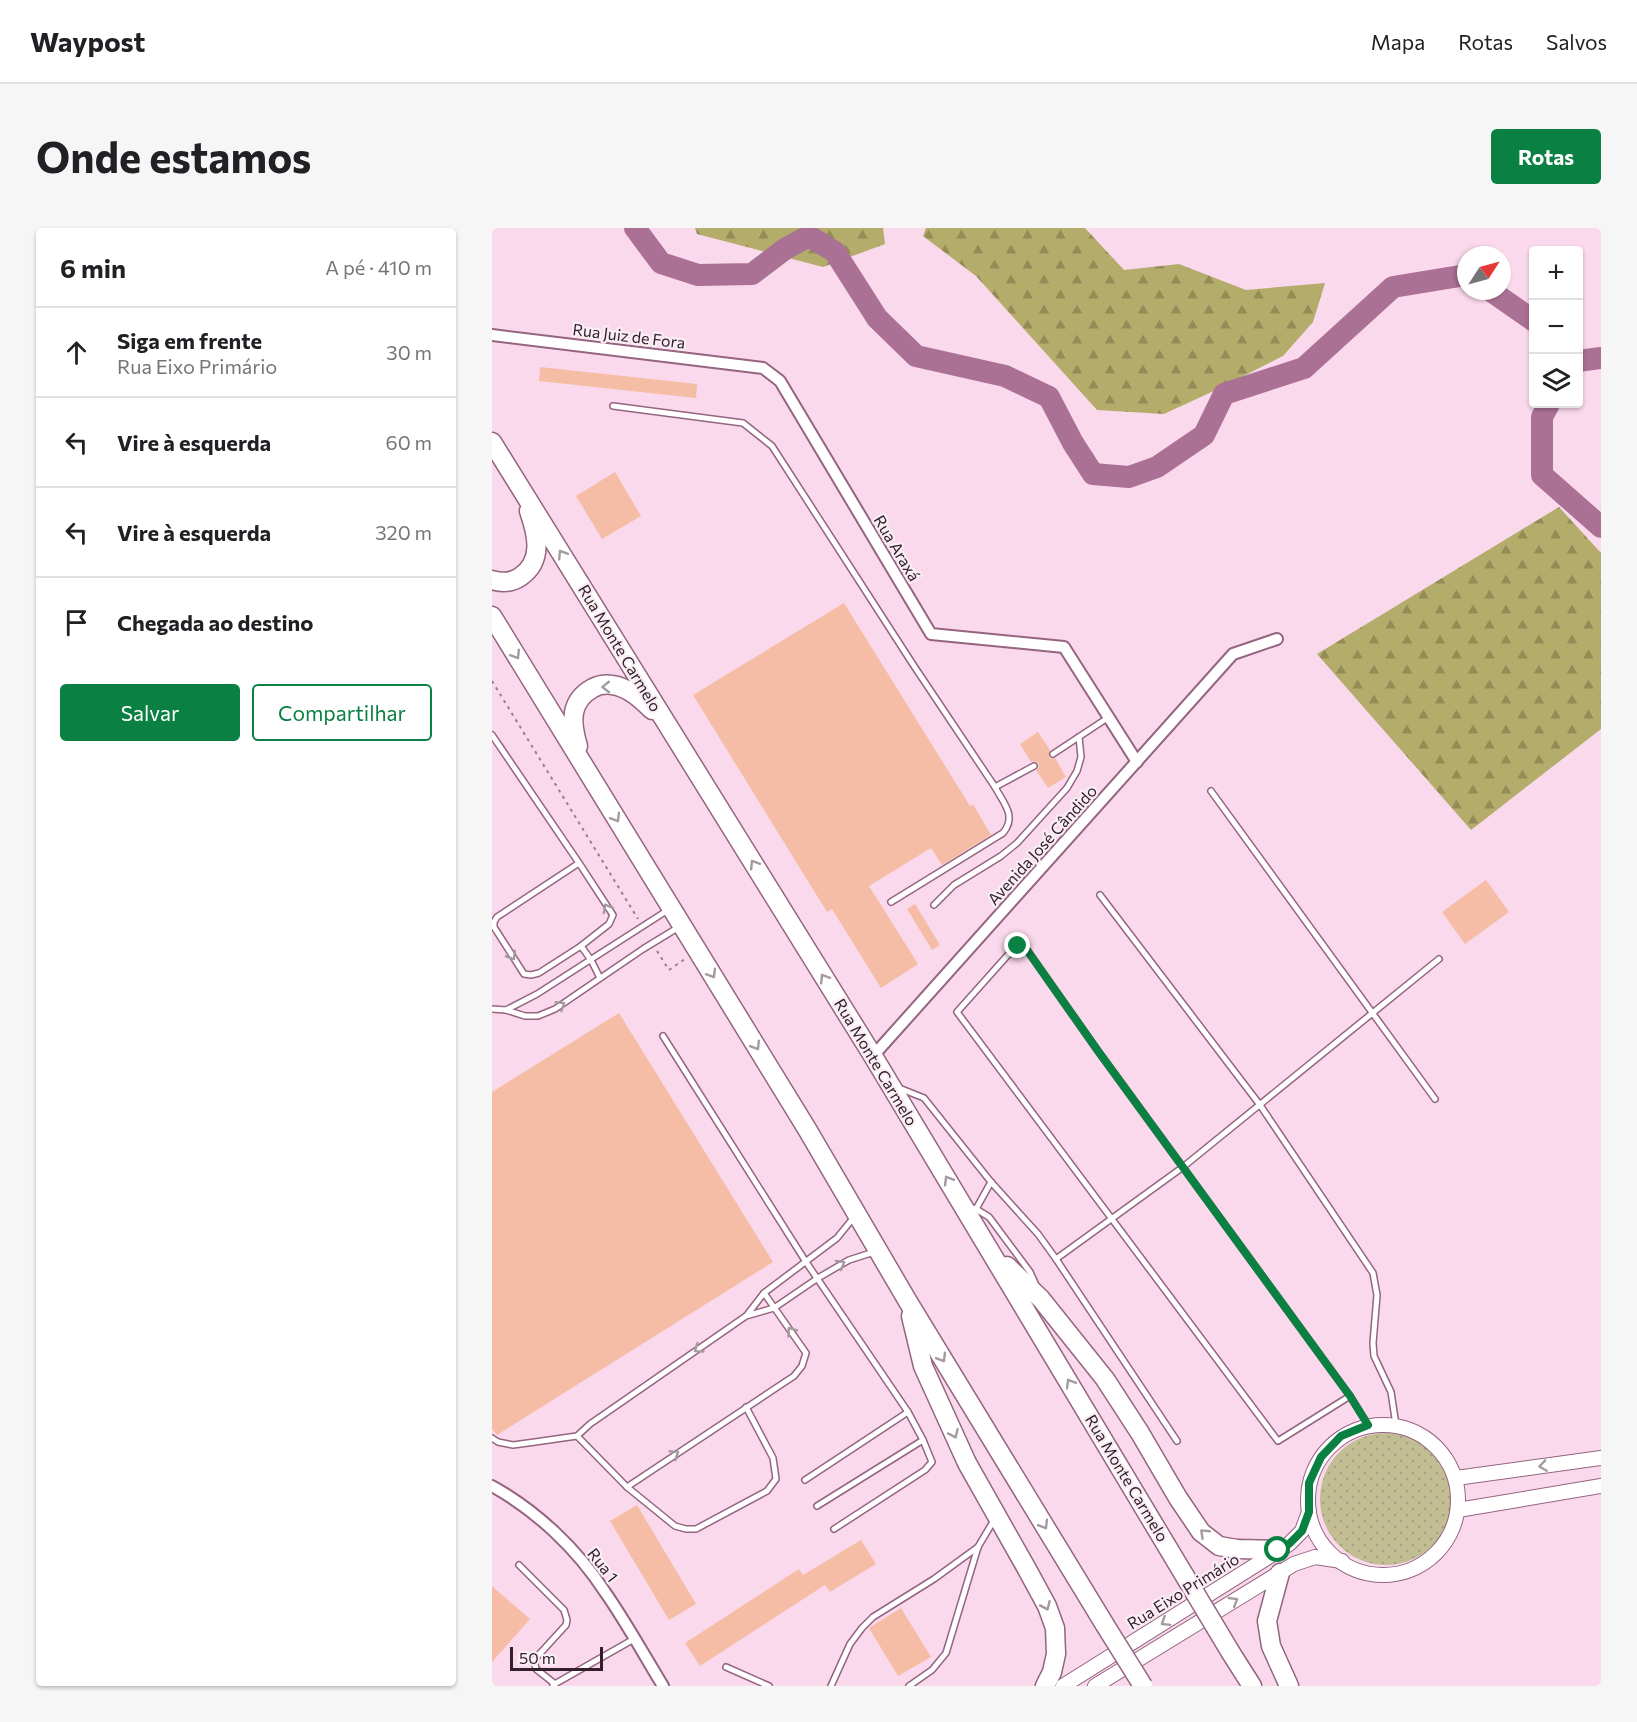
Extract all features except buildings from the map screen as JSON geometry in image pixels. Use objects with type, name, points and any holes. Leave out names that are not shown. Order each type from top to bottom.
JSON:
[{"type":"highway","name":"Rua Monte Carmelo","points":[[492,442],[873,1056],[970,1208],[991,1251],[1252,1686]]},
{"type":"highway","points":[[492,580],[505,583],[516,580],[533,564],[536,553],[537,541],[534,525],[524,496],[514,478]]},
{"type":"highway","points":[[492,616],[672,908],[857,1213],[907,1300],[1143,1686]]},
{"type":"highway","points":[[586,768],[575,736],[573,719],[576,704],[585,692],[598,686],[612,685],[626,690],[640,699],[669,729]]},
{"type":"highway","points":[[991,1251],[1041,1299],[1105,1379],[1201,1532],[1219,1546],[1238,1550],[1278,1550]]},
{"type":"highway","points":[[907,1300],[923,1366],[967,1463],[1038,1588],[1055,1628],[1056,1653],[1052,1672],[1045,1686]]},
{"type":"highway","points":[[1280,1573],[1267,1621],[1271,1646],[1289,1686]]},
{"type":"street","name":"Rua Juiz de Fora","points":[[492,335],[763,368]]},
{"type":"street","name":"Rua Araxá","points":[[763,368],[780,381],[931,634],[1064,647],[1109,717]]},
{"type":"street","name":"Avenida José Cândido","points":[[873,1056],[1233,654],[1277,639]]},
{"type":"street","points":[[1109,717],[1137,762]]},
{"type":"street","points":[[1095,1686],[1293,1564],[1315,1557],[1343,1562],[1372,1575],[1402,1574],[1429,1561],[1449,1538],[1458,1510],[1456,1478],[1443,1453],[1422,1435],[1396,1425],[1368,1425],[1341,1436],[1321,1457],[1309,1483],[1309,1512],[1321,1542],[1343,1562]]},
{"type":"street","points":[[1456,1478],[1601,1458]]},
{"type":"street","name":"Rua 1","points":[[492,1486],[516,1499],[546,1524],[576,1554],[604,1590],[663,1686]]},
{"type":"street","points":[[1458,1510],[1601,1486]]},
{"type":"street","name":"Rua Eixo Primário","points":[[1063,1686],[1289,1544],[1302,1531],[1309,1512]]},
{"type":"lane","points":[[613,406],[742,423],[772,447],[995,787],[1010,815],[1010,821],[1003,833],[891,902]]},
{"type":"lane","points":[[1053,754],[1109,717]]},
{"type":"lane","points":[[492,735],[579,863],[612,915],[609,924],[581,946],[539,973],[524,974],[494,927],[494,922],[497,917],[579,863]]},
{"type":"lane","points":[[934,905],[954,885],[1001,856],[1017,843],[1067,788],[1077,771],[1081,757],[1078,737]]},
{"type":"lane","points":[[995,787],[1034,766]]},
{"type":"lane","points":[[1211,791],[1435,1099]]},
{"type":"lane","points":[[1100,895],[1260,1105],[1373,1273],[1377,1295],[1374,1356],[1390,1392],[1396,1425]]},
{"type":"lane","points":[[506,1010],[524,1002],[672,908]]},
{"type":"lane","points":[[492,1009],[506,1010],[525,1016],[538,1016],[555,1009],[682,925]]},
{"type":"lane","points":[[581,946],[600,978]]},
{"type":"lane","points":[[1350,1396],[1278,1441],[957,1012],[1015,947],[1022,946],[1027,950],[1350,1396],[1368,1425]]},
{"type":"lane","points":[[1056,1259],[1183,1167],[1438,959]]},
{"type":"lane","points":[[524,1002],[525,1016]]},
{"type":"lane","points":[[663,1036],[806,1262],[908,1412],[924,1440],[932,1462],[925,1470],[834,1528]]},
{"type":"lane","points":[[890,1083],[924,1098],[991,1182],[1038,1234],[1178,1441]]},
{"type":"lane","points":[[991,1182],[970,1208],[989,1217],[1030,1272],[1041,1299]]},
{"type":"lane","points":[[492,1438],[498,1442],[513,1445],[577,1436],[590,1424],[746,1316],[764,1293],[837,1239],[857,1213]]},
{"type":"lane","points":[[746,1316],[774,1308],[849,1260],[879,1251]]},
{"type":"lane","points":[[627,1487],[794,1376],[802,1366],[806,1353],[764,1293]]},
{"type":"lane","points":[[577,1436],[627,1487],[675,1526],[686,1529],[696,1528],[767,1491],[776,1479],[773,1458],[746,1407]]},
{"type":"lane","points":[[805,1480],[908,1412]]},
{"type":"lane","points":[[817,1506],[924,1440]]},
{"type":"lane","points":[[909,1686],[932,1670],[946,1653],[978,1547],[996,1516]]},
{"type":"lane","points":[[831,1686],[850,1644],[867,1622],[934,1579],[978,1547]]},
{"type":"lane","points":[[519,1565],[567,1615],[566,1625],[534,1660],[536,1669],[553,1685],[634,1639]]},
{"type":"lane","points":[[726,1667],[769,1686]]},
{"type":"path","points":[[492,681],[643,928]]},
{"type":"path","points":[[653,943],[669,970],[698,951]]},
{"type":"shaded area","points":[[1386,1433],[1411,1438],[1433,1452],[1447,1474],[1452,1499],[1447,1524],[1433,1546],[1411,1560],[1386,1565],[1361,1560],[1339,1546],[1325,1524],[1320,1499],[1325,1474],[1339,1452],[1361,1438]]},
{"type":"green space","points":[[695,228],[883,228],[885,244],[823,267],[697,234]]},
{"type":"green space","points":[[926,228],[1085,228],[1124,270],[1179,264],[1246,290],[1325,283],[1313,322],[1283,356],[1164,414],[1097,410],[976,276],[923,236]]},
{"type":"green space","points":[[1559,507],[1601,553],[1601,729],[1471,830],[1317,654]]},
{"type":"waterway","points":[[635,228],[661,263],[698,275],[752,274],[785,249],[809,236],[835,252],[877,318],[916,356],[1005,376],[1049,397],[1073,443],[1093,474],[1129,477],[1157,467],[1204,435],[1224,394],[1304,368],[1393,287],[1457,276]]},
{"type":"waterway","points":[[1504,300],[1529,318]]},
{"type":"waterway","points":[[1583,360],[1601,358]]},
{"type":"waterway","points":[[1547,408],[1542,417],[1542,475],[1601,527]]},
{"type":"route","points":[[1018,946],[1027,950],[1350,1396],[1368,1425],[1341,1436],[1321,1457],[1309,1483],[1309,1512],[1302,1531],[1289,1544],[1278,1550]]}]
